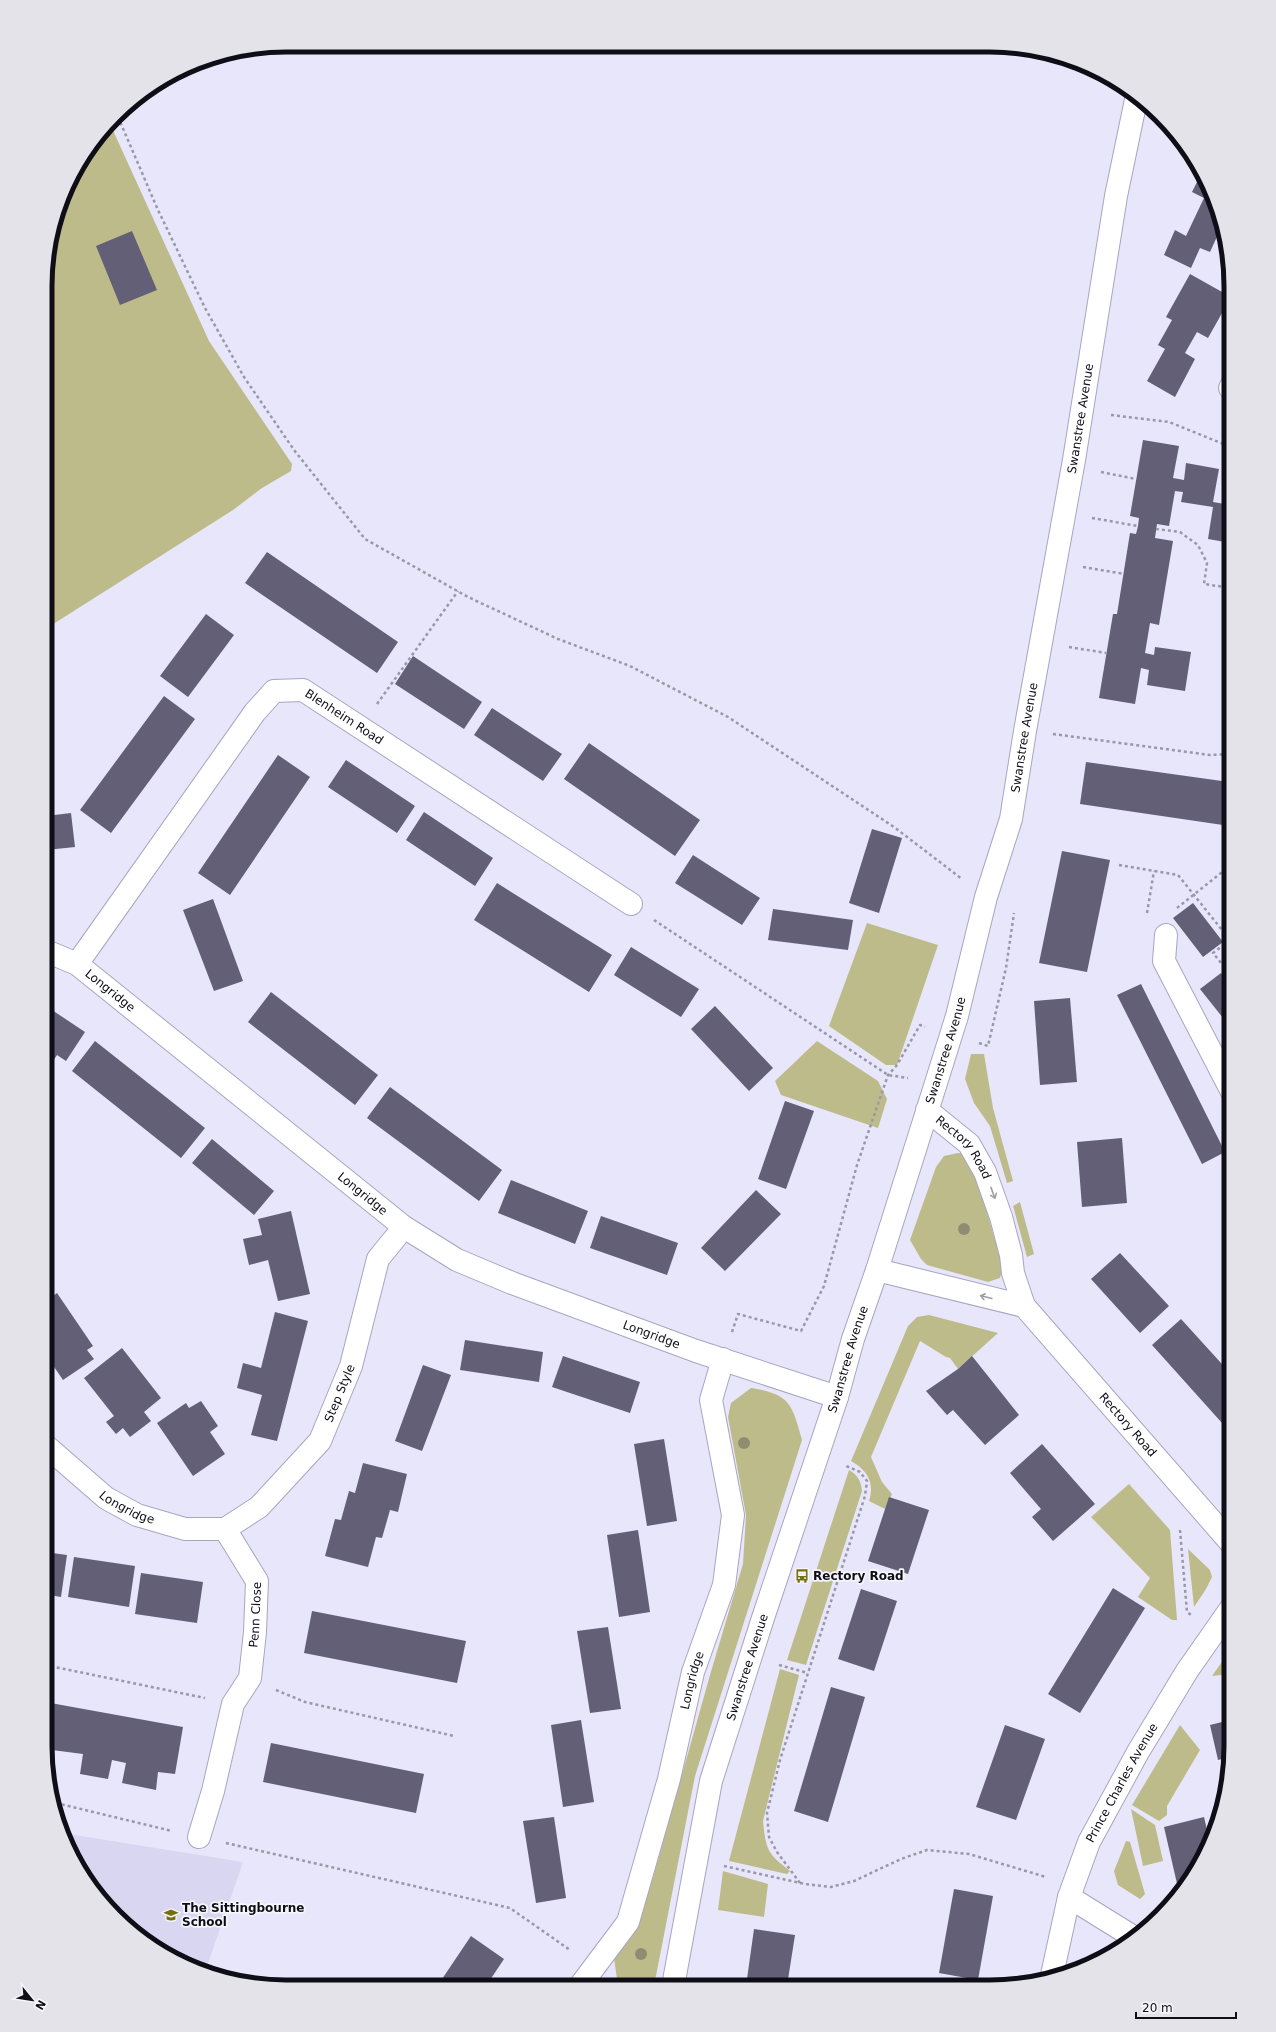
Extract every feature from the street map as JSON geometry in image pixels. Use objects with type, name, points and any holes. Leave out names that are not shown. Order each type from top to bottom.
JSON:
[{"type":"street","name":"Swanstree Avenue","points":[[674,1980],[711,1781],[760,1626],[837,1396],[853,1339],[877,1270],[957,1016],[986,897],[1011,819],[1025,731],[1074,460],[1116,196],[1135,103]]},
{"type":"street","name":"Blenheim Road","points":[[77,964],[255,712],[274,691],[303,690],[631,904]]},
{"type":"street","points":[[1167,926],[1164,961],[1224,1077]]},
{"type":"street","name":"Longridge","points":[[52,954],[77,964],[404,1227],[457,1260],[723,1359],[837,1396]]},
{"type":"street","name":"Rectory Road","points":[[927,1110],[969,1144],[985,1172],[1001,1217],[1013,1273],[1024,1306],[1224,1536]]},
{"type":"street","name":"Step Style","points":[[225,1529],[259,1507],[320,1441],[351,1366],[378,1259],[404,1227]]},
{"type":"street","points":[[877,1270],[1024,1306]]},
{"type":"street","name":"Longridge","points":[[585,1980],[628,1922],[669,1779],[693,1672],[724,1585],[733,1515],[711,1400],[723,1359]]},
{"type":"street","name":"Longridge","points":[[52,1458],[106,1498],[137,1514],[185,1529],[225,1529]]},
{"type":"street","name":"Penn Close","points":[[225,1529],[257,1581],[255,1632],[250,1678],[233,1704]]},
{"type":"street","name":"Prince Charles Avenue","points":[[1053,1971],[1071,1891],[1089,1842],[1113,1797],[1187,1670],[1224,1617]]},
{"type":"street","points":[[199,1837],[213,1791],[233,1704]]},
{"type":"street","points":[[1071,1891],[1129,1934]]},
{"type":"path","points":[[120,122],[158,210],[205,308],[244,377],[294,450],[365,539],[458,591],[558,639],[630,666],[728,717],[894,827],[986,897]]},
{"type":"path","points":[[1110,415],[1169,422],[1224,444]]},
{"type":"path","points":[[1094,470],[1136,479]]},
{"type":"path","points":[[1087,517],[1138,526]]},
{"type":"path","points":[[1156,529],[1180,532],[1198,545],[1207,563],[1204,584],[1224,587]]},
{"type":"path","points":[[1079,566],[1124,574]]},
{"type":"path","points":[[360,728],[458,591]]},
{"type":"path","points":[[1063,646],[1106,653]]},
{"type":"path","points":[[1025,731],[1210,755],[1224,754]]},
{"type":"path","points":[[1119,865],[1178,875],[1224,932]]},
{"type":"path","points":[[1154,871],[1147,913],[1167,926],[1170,914],[1224,870]]},
{"type":"path","points":[[631,904],[888,1075],[936,1083]]},
{"type":"path","points":[[1224,945],[1213,953],[1224,966]]},
{"type":"path","points":[[723,1359],[738,1314],[801,1331],[824,1286],[856,1165],[888,1075],[897,1065],[920,1025],[928,1028]]},
{"type":"path","points":[[800,1883],[777,1852],[769,1837],[767,1813],[780,1760],[865,1496],[867,1481],[860,1472],[844,1464]]},
{"type":"path","points":[[1180,1530],[1187,1612],[1213,1633]]},
{"type":"path","points":[[779,1665],[808,1673]]},
{"type":"path","points":[[52,1666],[233,1704]]},
{"type":"path","points":[[250,1678],[305,1702],[454,1736]]},
{"type":"path","points":[[60,1804],[510,1908],[595,1968]]},
{"type":"path","points":[[730,1866],[800,1883],[831,1887],[854,1881],[901,1859],[926,1850],[969,1854],[1071,1891]]},
{"type":"shaded area","points":[[113,129],[209,341],[292,464],[291,471],[262,488],[233,510],[52,625],[52,286],[54,256],[64,211],[76,183],[83,169],[100,144]]},
{"type":"shaded area","points":[[867,923],[938,945],[897,1065],[886,1065],[829,1026]]},
{"type":"shaded area","points":[[817,1041],[878,1081],[887,1099],[878,1128],[781,1095],[775,1081]]},
{"type":"shaded area","points":[[971,1054],[984,1054],[993,1108],[1013,1181],[1007,1183],[990,1126],[974,1103],[965,1079]]},
{"type":"shaded area","points":[[958,1153],[966,1154],[972,1160],[1003,1268],[1000,1278],[988,1282],[927,1265],[921,1259],[910,1240],[936,1167],[944,1156]]},
{"type":"shaded area","points":[[1020,1202],[1034,1254],[1027,1257],[1013,1206]]},
{"type":"shaded area","points":[[929,1315],[998,1333],[958,1369],[950,1358],[920,1341],[871,1457],[882,1482],[892,1494],[885,1509],[869,1501],[871,1488],[868,1477],[861,1468],[851,1461],[908,1326],[917,1317]]},
{"type":"shaded area","points":[[751,1388],[764,1390],[782,1398],[792,1409],[802,1440],[695,1776],[655,1980],[617,1980],[614,1958],[636,1929],[653,1878],[743,1564],[746,1515],[728,1417],[731,1403]]},
{"type":"shaded area","points":[[849,1470],[855,1474],[861,1484],[862,1491],[806,1665],[787,1660]]},
{"type":"shaded area","points":[[1129,1484],[1170,1530],[1177,1620],[1172,1620],[1138,1597],[1150,1578],[1091,1517]]},
{"type":"shaded area","points":[[1188,1549],[1210,1570],[1212,1577],[1194,1607]]},
{"type":"shaded area","points":[[1224,1659],[1224,1675],[1212,1676]]},
{"type":"shaded area","points":[[780,1669],[799,1675],[763,1821],[765,1839],[769,1850],[776,1860],[790,1871],[787,1874],[729,1861]]},
{"type":"shaded area","points":[[1180,1725],[1200,1750],[1167,1806],[1167,1815],[1159,1821],[1132,1805]]},
{"type":"shaded area","points":[[1131,1809],[1155,1825],[1163,1861],[1143,1866]]},
{"type":"shaded area","name":"The Sittingbourne School","points":[[70,1834],[243,1862],[207,1966],[169,1949],[132,1922],[100,1888],[83,1863]]},
{"type":"shaded area","points":[[1126,1841],[1130,1842],[1145,1894],[1140,1899],[1118,1885],[1114,1871]]},
{"type":"shaded area","points":[[723,1871],[768,1884],[764,1917],[718,1910]]},
{"type":"building","points":[[1198,180],[1212,211],[1218,235],[1210,252],[1200,248],[1191,268],[1164,255],[1175,230],[1186,236],[1204,198],[1192,192]]},
{"type":"building","points":[[132,231],[157,290],[120,305],[96,246]]},
{"type":"building","points":[[1190,274],[1224,293],[1224,309],[1208,338],[1197,332],[1185,353],[1195,359],[1175,397],[1147,381],[1165,349],[1158,345],[1172,320],[1166,317]]},
{"type":"building","points":[[1143,440],[1179,446],[1173,478],[1184,480],[1186,463],[1219,469],[1213,502],[1224,504],[1224,542],[1208,539],[1213,507],[1181,502],[1183,492],[1175,491],[1169,526],[1157,524],[1155,538],[1173,541],[1159,625],[1150,623],[1145,653],[1154,655],[1155,647],[1191,652],[1185,691],[1147,685],[1149,670],[1141,668],[1135,704],[1099,698],[1113,614],[1117,614],[1130,533],[1136,534],[1138,526],[1139,518],[1130,516]]},
{"type":"building","points":[[267,552],[398,642],[377,673],[245,583]]},
{"type":"building","points":[[206,614],[234,635],[188,697],[160,676]]},
{"type":"building","points":[[413,656],[482,702],[464,729],[395,684]]},
{"type":"building","points":[[164,696],[195,719],[111,833],[80,810]]},
{"type":"building","points":[[492,708],[562,754],[543,781],[474,735]]},
{"type":"building","points":[[589,743],[700,820],[675,856],[564,779]]},
{"type":"building","points":[[278,755],[310,777],[230,895],[198,873]]},
{"type":"building","points":[[346,760],[415,806],[397,833],[328,787]]},
{"type":"building","points":[[1086,762],[1224,781],[1223,825],[1080,804]]},
{"type":"building","points":[[424,812],[493,858],[475,886],[406,840]]},
{"type":"building","points":[[71,813],[75,847],[52,849],[52,815]]},
{"type":"building","points":[[872,829],[902,838],[879,913],[849,903]]},
{"type":"building","points":[[1062,851],[1110,860],[1087,972],[1039,963]]},
{"type":"building","points":[[693,855],[760,898],[742,925],[675,883]]},
{"type":"building","points":[[497,883],[612,955],[589,992],[474,920]]},
{"type":"building","points":[[213,899],[243,981],[214,991],[183,910]]},
{"type":"building","points":[[1193,903],[1223,942],[1203,957],[1173,918]]},
{"type":"building","points":[[773,909],[853,920],[848,950],[768,940]]},
{"type":"building","points":[[631,947],[699,989],[681,1017],[614,975]]},
{"type":"building","points":[[1221,973],[1224,977],[1224,1019],[1200,989]]},
{"type":"building","points":[[1141,984],[1224,1153],[1202,1164],[1117,995]]},
{"type":"building","points":[[271,992],[378,1075],[355,1105],[248,1022]]},
{"type":"building","points":[[1070,998],[1077,1082],[1040,1085],[1034,1001]]},
{"type":"building","points":[[715,1006],[773,1068],[749,1091],[691,1029]]},
{"type":"building","points":[[52,1010],[85,1032],[66,1061],[57,1055],[52,1062]]},
{"type":"building","points":[[95,1041],[205,1128],[181,1158],[72,1071]]},
{"type":"building","points":[[390,1087],[502,1170],[479,1201],[367,1118]]},
{"type":"building","points":[[785,1101],[814,1111],[786,1189],[758,1179]]},
{"type":"building","points":[[1122,1138],[1127,1203],[1082,1207],[1077,1142]]},
{"type":"building","points":[[212,1139],[274,1191],[254,1215],[192,1163]]},
{"type":"building","points":[[511,1180],[588,1211],[575,1244],[498,1213]]},
{"type":"building","points":[[756,1190],[781,1214],[725,1271],[701,1248]]},
{"type":"building","points":[[291,1211],[310,1294],[278,1301],[268,1260],[249,1265],[243,1239],[262,1235],[258,1219]]},
{"type":"building","points":[[601,1216],[678,1243],[667,1275],[590,1248]]},
{"type":"building","points":[[1120,1253],[1169,1306],[1140,1333],[1091,1279]]},
{"type":"building","points":[[57,1293],[93,1346],[87,1350],[94,1359],[63,1380],[52,1364],[52,1297]]},
{"type":"building","points":[[275,1312],[308,1321],[277,1441],[251,1435],[262,1395],[237,1388],[243,1363],[261,1368]]},
{"type":"building","points":[[1181,1319],[1224,1366],[1224,1425],[1152,1345]]},
{"type":"building","points":[[465,1340],[543,1352],[539,1382],[460,1370]]},
{"type":"building","points":[[122,1348],[161,1398],[144,1412],[151,1421],[130,1437],[123,1428],[116,1434],[106,1422],[114,1416],[84,1378]]},
{"type":"building","points":[[563,1356],[640,1382],[630,1413],[552,1387]]},
{"type":"building","points":[[972,1356],[1019,1415],[985,1445],[953,1410],[947,1415],[926,1391],[958,1369]]},
{"type":"building","points":[[423,1365],[451,1375],[422,1451],[395,1441]]},
{"type":"building","points":[[201,1401],[218,1426],[210,1432],[225,1454],[193,1476],[157,1423],[186,1403],[189,1408]]},
{"type":"building","points":[[664,1439],[677,1521],[647,1526],[634,1444]]},
{"type":"building","points":[[1042,1444],[1095,1504],[1053,1541],[1032,1517],[1041,1509],[1010,1473]]},
{"type":"building","points":[[363,1463],[407,1474],[398,1512],[390,1510],[382,1538],[376,1537],[368,1567],[325,1556],[335,1519],[341,1520],[349,1491],[355,1493]]},
{"type":"building","points":[[889,1497],[929,1510],[908,1574],[868,1561]]},
{"type":"building","points":[[638,1530],[650,1612],[619,1617],[607,1535]]},
{"type":"building","points":[[52,1553],[67,1555],[61,1597],[52,1596]]},
{"type":"building","points":[[74,1557],[135,1566],[129,1607],[68,1597]]},
{"type":"building","points":[[141,1573],[203,1582],[197,1623],[135,1614]]},
{"type":"building","points":[[1113,1588],[1145,1608],[1080,1713],[1048,1694]]},
{"type":"building","points":[[861,1589],[897,1601],[874,1671],[838,1659]]},
{"type":"building","points":[[312,1611],[466,1641],[457,1683],[304,1653]]},
{"type":"building","points":[[608,1627],[621,1709],[590,1713],[577,1631]]},
{"type":"building","points":[[831,1687],[865,1697],[828,1822],[794,1811]]},
{"type":"building","points":[[52,1703],[183,1727],[175,1774],[158,1772],[156,1790],[122,1783],[126,1763],[112,1760],[108,1779],[80,1774],[83,1754],[52,1750]]},
{"type":"building","points":[[581,1720],[594,1802],[563,1807],[551,1725]]},
{"type":"building","points":[[1224,1722],[1223,1759],[1218,1760],[1210,1725]]},
{"type":"building","points":[[1005,1725],[1045,1739],[1016,1820],[976,1807]]},
{"type":"building","points":[[271,1743],[424,1774],[416,1813],[263,1782]]},
{"type":"building","points":[[554,1817],[566,1898],[536,1903],[523,1821]]},
{"type":"building","points":[[1204,1817],[1207,1832],[1193,1863],[1177,1886],[1164,1827]]},
{"type":"building","points":[[954,1889],[993,1896],[978,1980],[939,1973]]},
{"type":"building","points":[[754,1929],[795,1935],[788,1980],[747,1980]]},
{"type":"building","points":[[471,1936],[504,1959],[490,1980],[441,1980]]},
{"type":"place","name":"Rectory Road","points":[[802,1576]]},
{"type":"place","name":"The Sittingbourne School","points":[[171,1915]]}]
